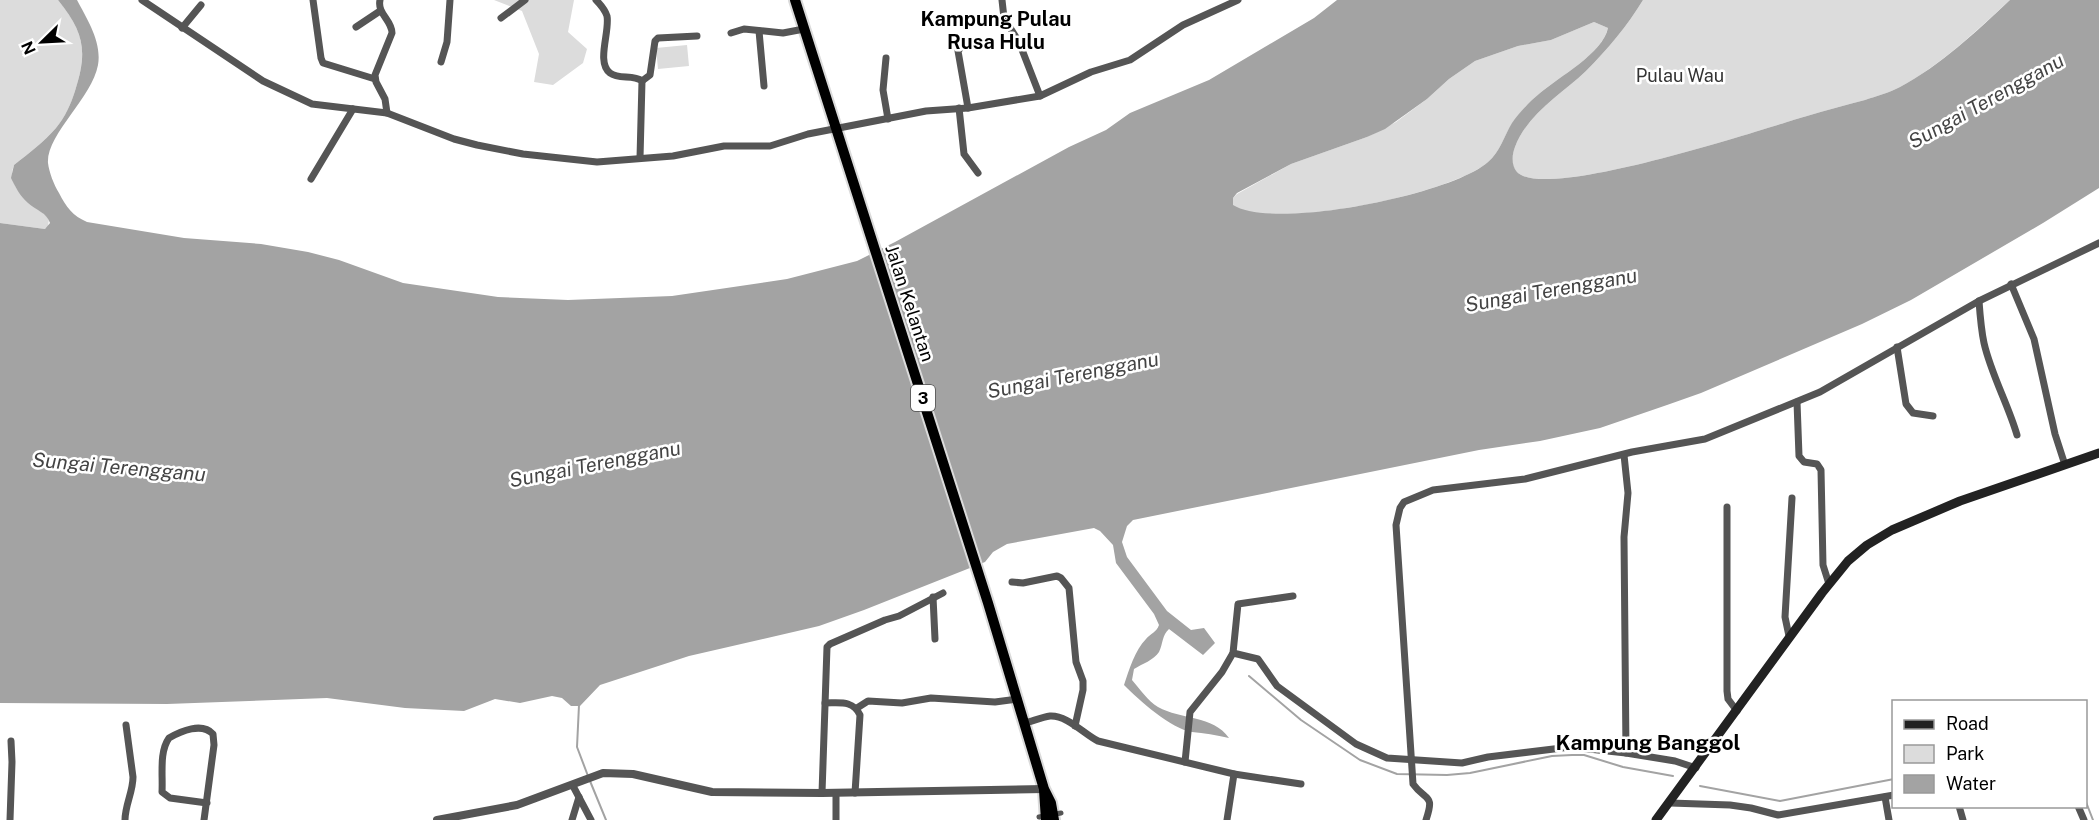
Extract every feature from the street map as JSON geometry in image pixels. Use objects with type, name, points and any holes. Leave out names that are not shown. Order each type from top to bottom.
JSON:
[{"type":"highway","name":"Jalan Kelantan","points":[[795,0],[1026,723],[1050,817]]},
{"type":"main road","points":[[1656,820],[1829,584],[1848,561],[1867,545],[1892,530],[1959,501],[2098,455]]},
{"type":"street","points":[[142,0],[263,81],[312,104],[387,113],[461,141],[523,154],[597,162],[673,156],[724,146],[770,146],[808,134],[926,111],[968,108],[1040,96],[1091,72],[1130,60],[1184,25],[1238,0]]},
{"type":"street","points":[[313,0],[321,58],[324,63],[375,79],[385,99],[387,113]]},
{"type":"street","points":[[375,79],[392,33],[392,28],[380,10],[380,0]]},
{"type":"street","points":[[441,62],[447,42],[450,0]]},
{"type":"street","points":[[501,18],[525,0]]},
{"type":"street","points":[[596,0],[603,7],[607,16],[604,59],[608,72],[614,75],[637,77],[642,81]]},
{"type":"street","points":[[1002,0],[1004,18],[1019,42],[1040,96]]},
{"type":"street","points":[[182,28],[201,5]]},
{"type":"street","points":[[356,27],[380,10]]},
{"type":"street","points":[[731,33],[744,29],[783,33],[804,29]]},
{"type":"street","points":[[759,31],[764,86]]},
{"type":"street","points":[[642,81],[650,75],[655,41],[658,38],[697,36]]},
{"type":"street","points":[[966,41],[958,51],[968,108]]},
{"type":"street","points":[[886,58],[883,90],[888,119]]},
{"type":"street","points":[[640,158],[642,81]]},
{"type":"street","points":[[959,108],[964,154],[978,173]]},
{"type":"street","points":[[311,179],[353,109]]},
{"type":"street","points":[[1426,820],[1431,806],[1430,801],[1413,784],[1396,525],[1400,508],[1412,497],[1433,490],[1525,479],[1624,454],[1705,439],[1835,384],[1979,301],[2099,243]]},
{"type":"street","points":[[2012,284],[2034,339],[2055,434],[2065,465]]},
{"type":"street","points":[[1979,301],[1984,344],[2017,435]]},
{"type":"street","points":[[1897,347],[1906,405],[1913,412],[1933,416]]},
{"type":"street","points":[[1797,402],[1799,456],[1804,462],[1817,464],[1821,470],[1822,565],[1829,584]]},
{"type":"street","points":[[1624,454],[1628,493],[1624,537],[1626,753]]},
{"type":"street","points":[[1790,636],[1785,617],[1792,498]]},
{"type":"street","points":[[1727,507],[1728,699],[1737,711]]},
{"type":"street","points":[[1011,582],[1023,583],[1057,576],[1069,588],[1076,662],[1083,681],[1075,726]]},
{"type":"street","points":[[822,794],[826,651],[830,644],[899,616],[942,593]]},
{"type":"street","points":[[1185,762],[1190,712],[1222,672],[1233,653],[1238,604],[1293,596]]},
{"type":"street","points":[[933,597],[935,639]]},
{"type":"street","points":[[1233,653],[1258,659],[1277,686],[1356,744],[1387,758],[1413,762],[1462,763],[1488,757],[1570,747],[1675,761],[1696,768]]},
{"type":"street","points":[[857,708],[868,701],[902,703],[931,698],[995,702],[1018,699]]},
{"type":"street","points":[[825,703],[850,704],[857,708],[860,715],[855,793]]},
{"type":"street","points":[[1026,723],[1052,716],[1063,719],[1086,736],[1098,741],[1234,774],[1301,784]]},
{"type":"street","points":[[124,820],[125,806],[133,784],[126,725]]},
{"type":"street","points":[[204,820],[207,803],[214,745],[213,734],[209,730],[198,728],[169,738],[163,762],[162,792],[170,798],[207,803]]},
{"type":"street","points":[[10,820],[11,741]]},
{"type":"street","points":[[437,820],[507,808],[603,774],[633,774],[712,792],[822,794],[1044,789]]},
{"type":"street","points":[[1227,820],[1234,774]]},
{"type":"street","points":[[575,785],[591,820]]},
{"type":"street","points":[[836,793],[836,820]]},
{"type":"street","points":[[1670,803],[1730,805],[1778,815],[1892,795]]},
{"type":"street","points":[[573,820],[579,797]]},
{"type":"street","points":[[1885,797],[1889,820]]},
{"type":"green space","points":[[0,0],[58,0],[67,11],[81,42],[79,77],[67,110],[51,133],[14,165],[12,174],[17,189],[49,219],[48,227],[45,229],[0,223]]},
{"type":"green space","points":[[494,0],[574,0],[568,32],[587,49],[583,63],[553,85],[534,82],[539,54],[522,11]]},
{"type":"green space","name":"Pulau Wau","points":[[1643,0],[2010,0],[1944,58],[1915,78],[1887,93],[1704,147],[1610,171],[1568,178],[1536,179],[1517,172],[1512,163],[1513,153],[1528,124],[1602,55]]},
{"type":"green space","points":[[1594,22],[1608,28],[1598,47],[1532,100],[1521,111],[1492,158],[1468,174],[1402,197],[1322,212],[1254,213],[1233,206],[1233,198],[1237,194],[1291,164],[1367,137],[1396,122],[1475,61],[1518,46],[1551,40]]},
{"type":"green space","points":[[687,45],[689,66],[658,69],[656,48]]},
{"type":"water","name":"Sungai Terengganu","points":[[58,0],[77,0],[93,31],[99,56],[94,78],[61,128],[49,152],[49,170],[54,182],[67,207],[78,217],[87,222],[184,238],[261,244],[308,252],[339,260],[403,283],[498,297],[568,300],[672,296],[787,279],[857,261],[1069,147],[1106,130],[1130,113],[1209,80],[1314,18],[1337,0],[1643,0],[1602,55],[1546,105],[1521,135],[1513,153],[1514,167],[1517,172],[1536,179],[1568,178],[1657,160],[1887,93],[1915,78],[1944,58],[2010,0],[2099,0],[2099,188],[1911,300],[1862,324],[1701,393],[1667,405],[1600,428],[1540,441],[1479,450],[1133,520],[1127,526],[1122,542],[1127,557],[1167,611],[1191,630],[1204,628],[1215,643],[1203,655],[1169,629],[1157,655],[1134,669],[1132,680],[1158,707],[1214,725],[1229,738],[1192,732],[1175,726],[1147,706],[1124,685],[1139,649],[1159,625],[1154,614],[1116,563],[1113,545],[1094,528],[1007,544],[993,552],[985,562],[819,626],[689,656],[600,685],[580,706],[571,706],[562,698],[552,696],[520,703],[495,699],[464,711],[405,708],[327,698],[167,704],[0,703],[0,223],[45,229],[50,223],[44,214],[23,198],[11,178],[14,165],[41,143],[59,124],[73,96],[79,77],[82,53],[78,32],[67,11]],"holes":[[[1594,22],[1608,28],[1598,46],[1589,55],[1540,93],[1521,111],[1492,158],[1469,174],[1403,197],[1322,211],[1285,214],[1254,212],[1233,205],[1233,198],[1237,193],[1291,164],[1385,129],[1475,61],[1518,46],[1551,40]]]},
{"type":"waterway","points":[[1249,676],[1301,720],[1360,760],[1397,774],[1470,773],[1552,756],[1584,755],[1623,767],[1673,776]]},
{"type":"waterway","points":[[579,705],[577,747],[588,776]]},
{"type":"waterway","points":[[1700,786],[1780,801],[1892,779]]},
{"type":"waterway","points":[[590,781],[606,820]]},
{"type":"waterway","points":[[2087,805],[2093,820]]},
{"type":"district","name":"Kampung Pulau Rusa Hulu","points":[[996,30]]},
{"type":"district","name":"Kampung Banggol","points":[[1648,742]]}]
